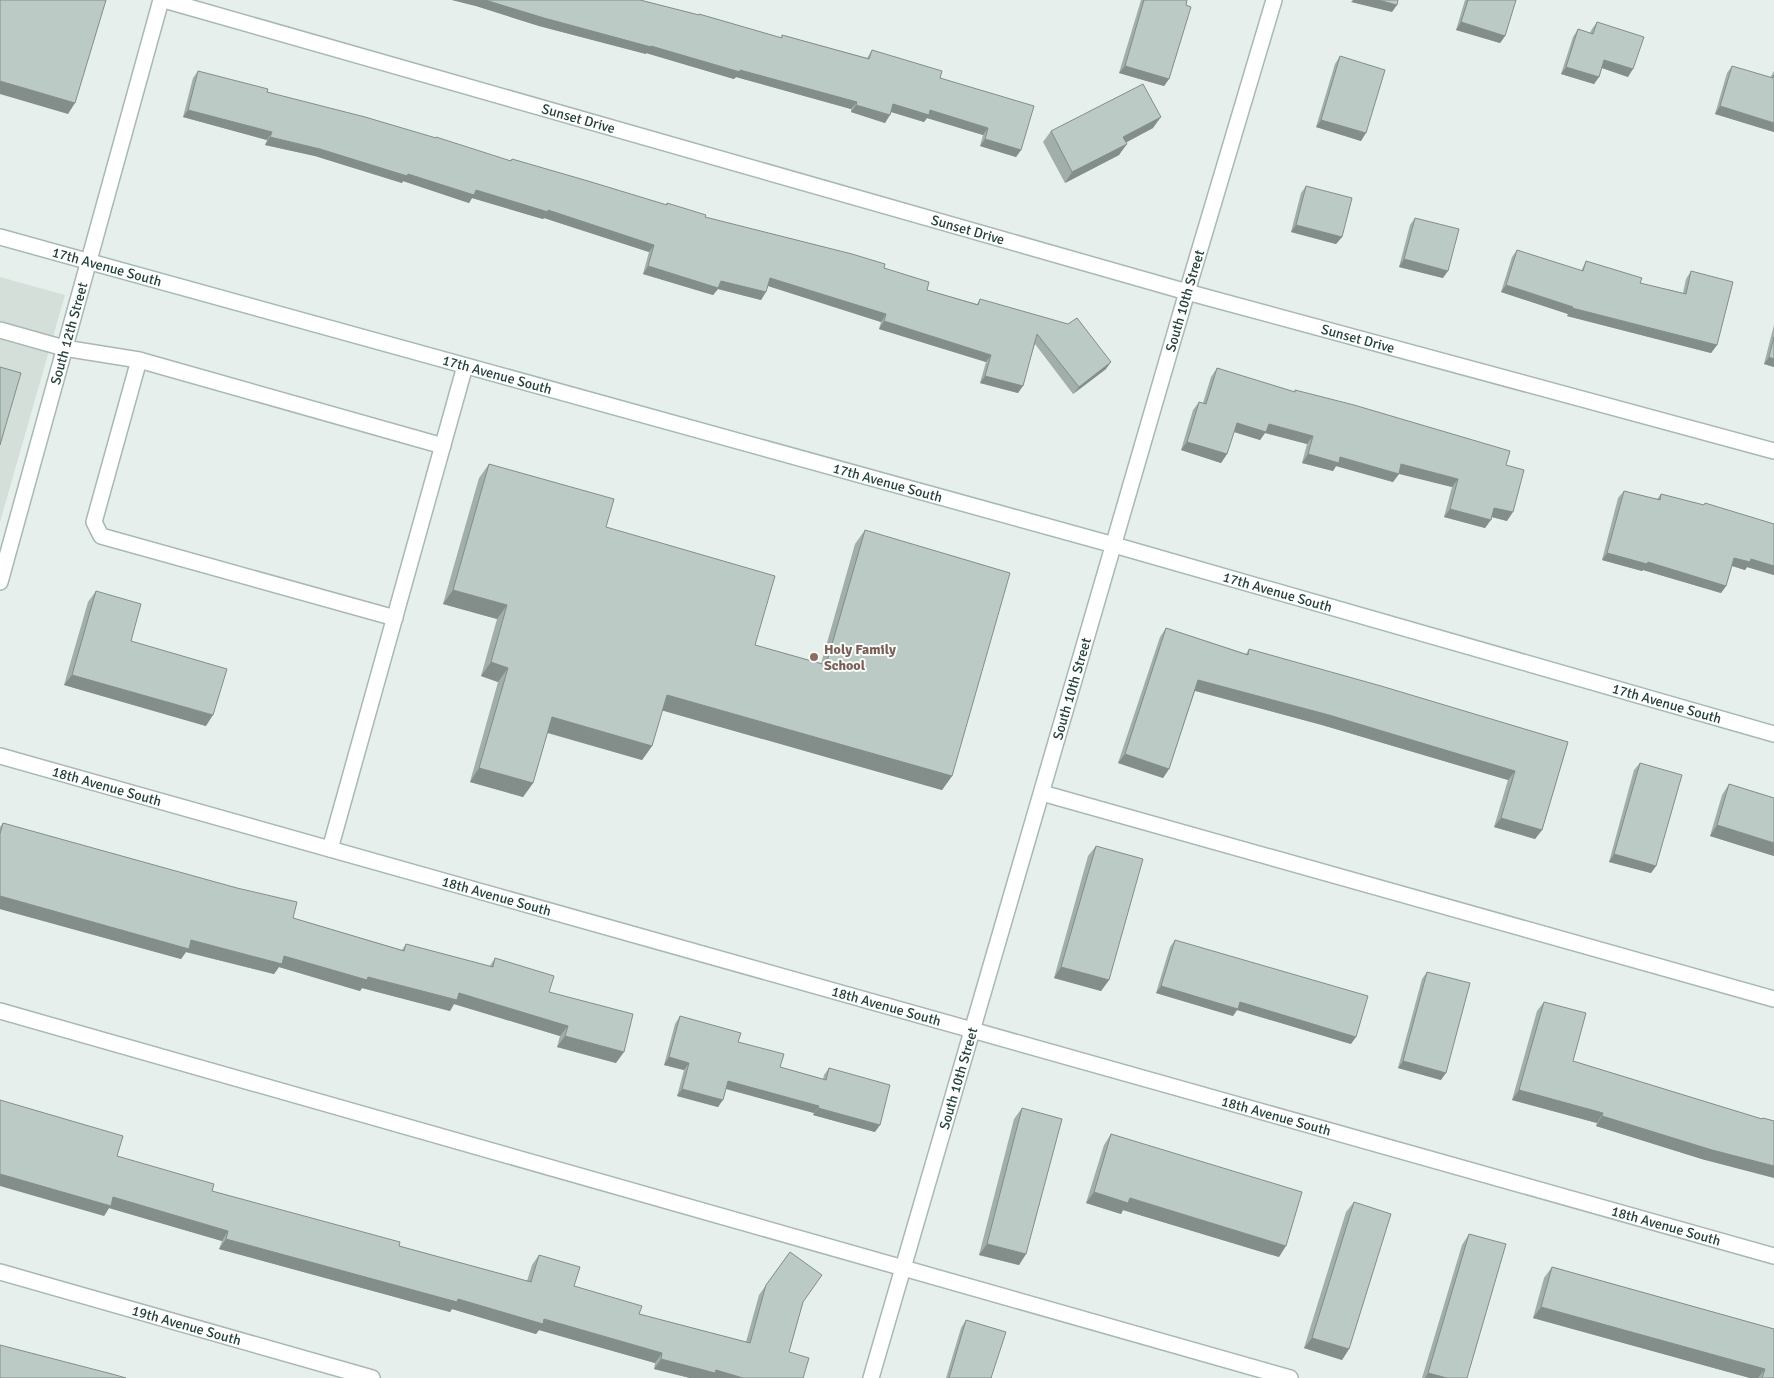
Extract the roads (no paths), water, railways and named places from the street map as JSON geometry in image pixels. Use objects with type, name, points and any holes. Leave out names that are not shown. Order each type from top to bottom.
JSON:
[{"type":"street","name":"South 12th Street","points":[[0,582],[88,261],[163,0]]},
{"type":"street","name":"Sunset Drive","points":[[163,0],[1187,292],[1774,451]]},
{"type":"street","name":"South 10th Street","points":[[871,1378],[1187,292],[1274,0]]},
{"type":"street","name":"17th Avenue South","points":[[0,237],[1114,545],[1774,734]]},
{"type":"street","points":[[0,330],[64,348],[139,360],[443,446]]},
{"type":"street","points":[[139,360],[94,522],[101,536],[395,618]]},
{"type":"street","points":[[330,849],[466,366]]},
{"type":"street","name":"18th Avenue South","points":[[0,756],[1774,1256]]},
{"type":"street","points":[[1042,793],[1774,999]]},
{"type":"street","points":[[0,1011],[1290,1378]]},
{"type":"street","name":"19th Avenue South","points":[[0,1272],[372,1378]]},
{"type":"place","name":"Holy Family School","points":[[814,657]]}]
